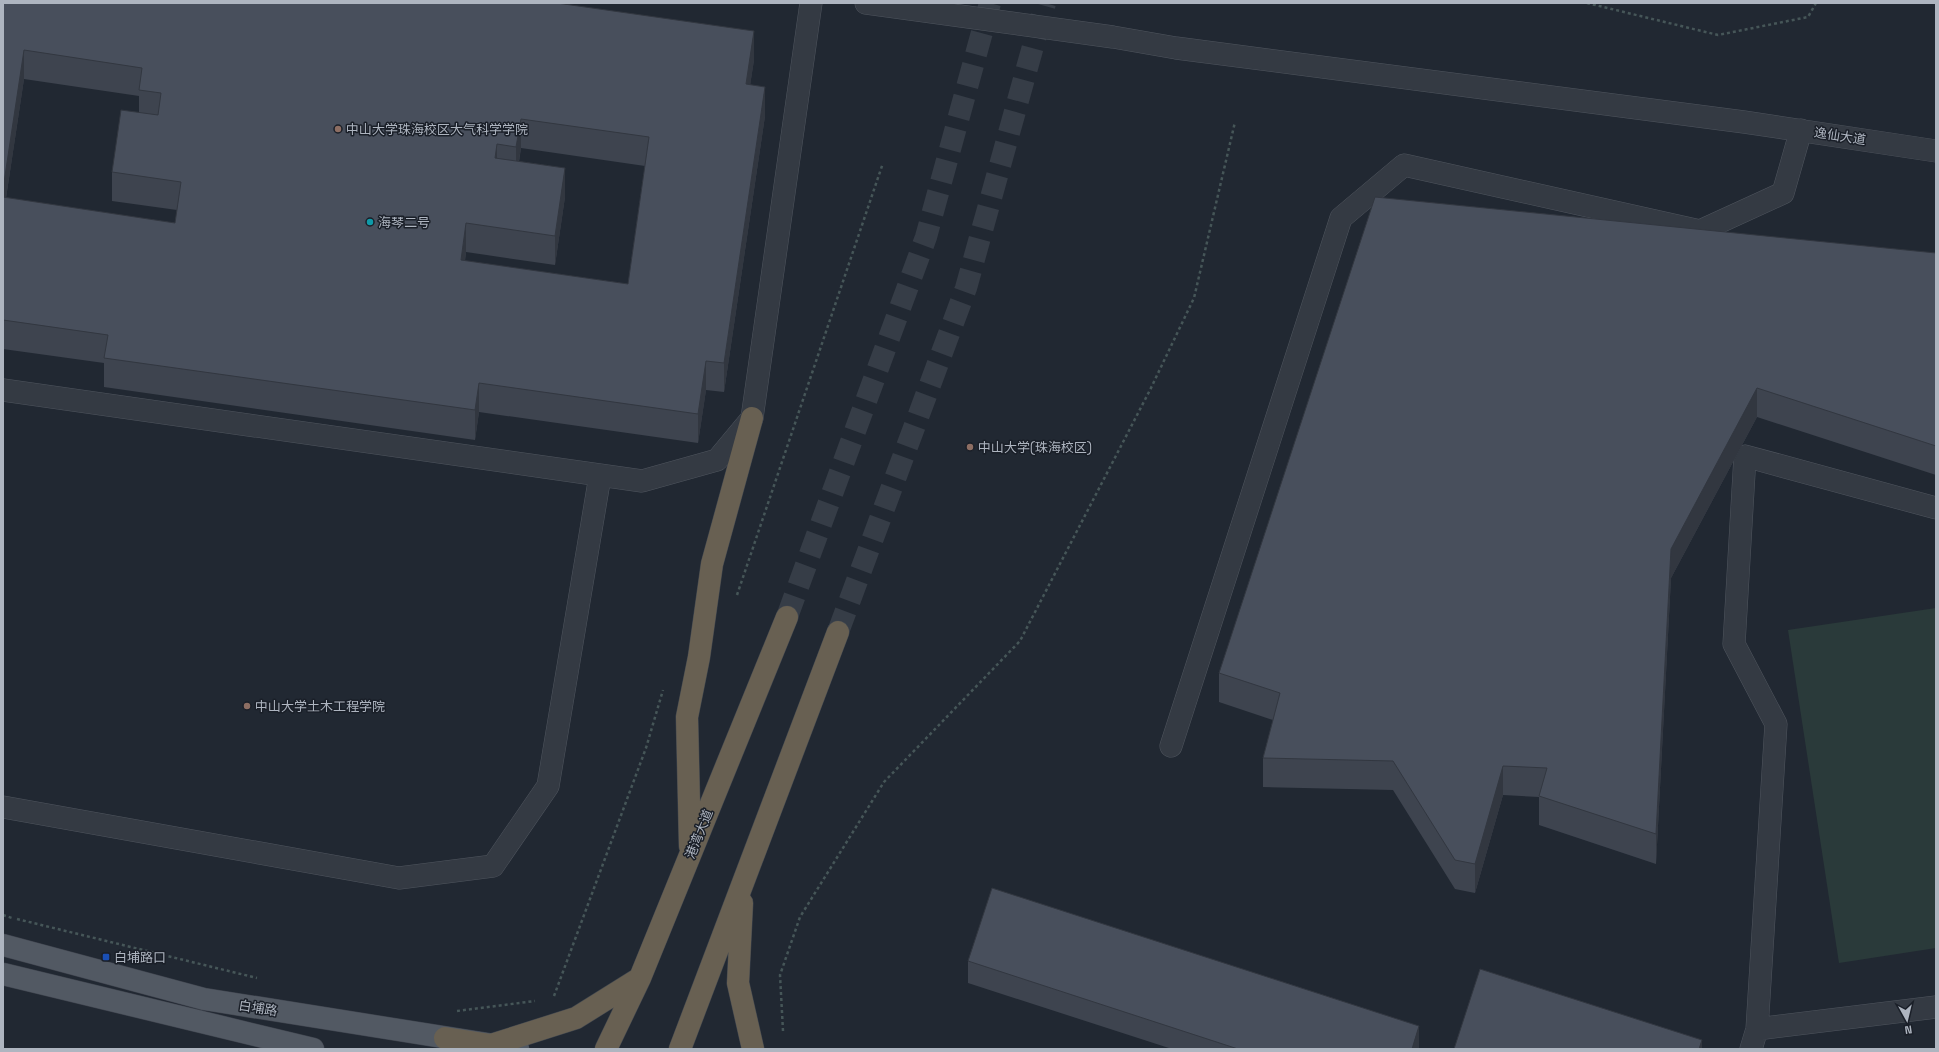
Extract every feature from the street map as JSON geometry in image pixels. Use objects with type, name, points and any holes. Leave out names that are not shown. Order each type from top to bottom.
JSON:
[{"type":"highway","points":[[690,854],[687,717],[699,657],[712,564],[752,418]]},
{"type":"highway","name":"港湾大道","points":[[606,1049],[640,978],[787,617]]},
{"type":"highway","points":[[680,1049],[838,632]]},
{"type":"highway","points":[[743,882],[738,983],[750,1045],[753,1049]]},
{"type":"highway","points":[[444,1038],[490,1045],[576,1018],[640,978]]},
{"type":"main road","name":"白埔路","points":[[3,945],[204,999],[518,1049]]},
{"type":"main road","name":"白埔路","points":[[3,974],[313,1049]]},
{"type":"lane","points":[[3,390],[642,482],[717,460],[752,418],[811,3]]},
{"type":"lane","name":"逸仙大道","points":[[866,3],[1113,37],[1176,48],[1744,122],[1936,151]]},
{"type":"lane","points":[[1171,746],[1341,218],[1404,165],[1700,231],[1783,193],[1801,130]]},
{"type":"lane","points":[[1936,508],[1745,456],[1734,644],[1776,724],[1754,1039],[1936,1007]]},
{"type":"lane","points":[[3,807],[399,878],[493,866],[548,786],[600,476]]},
{"type":"path","points":[[1587,3],[1718,35],[1808,16],[1816,3]]},
{"type":"path","points":[[783,1031],[780,975],[800,917],[884,782],[1020,641],[1150,390],[1194,298],[1235,122]]},
{"type":"path","points":[[3,915],[264,980]]},
{"type":"path","points":[[450,1012],[537,1001]]},
{"type":"shaded area","points":[[1936,608],[1936,948],[1839,963],[1788,630]]},
{"type":"building","name":"海琴二号","points":[[3,3],[557,3],[754,31],[746,84],[765,87],[724,363],[706,361],[698,414],[479,383],[475,410],[104,358],[108,335],[3,320],[3,197],[175,223],[181,182],[112,172],[121,110],[158,115],[161,93],[139,90],[142,68],[24,50],[3,189]],"holes":[[[521,119],[649,137],[628,284],[461,260],[466,223],[555,236],[565,168],[495,158],[497,144],[516,147]]]},
{"type":"building","points":[[1375,197],[1936,253],[1936,446],[1757,388],[1671,549],[1656,834],[1539,796],[1547,768],[1503,766],[1475,864],[1455,860],[1393,761],[1263,758],[1280,693],[1219,673]]},
{"type":"building","points":[[992,888],[1419,1026],[1412,1049],[1238,1049],[968,961]]},
{"type":"building","points":[[1480,969],[1702,1040],[1699,1049],[1454,1049]]},
{"type":"tunnel","points":[[787,617],[926,237],[990,3]]},
{"type":"tunnel","points":[[838,632],[966,288],[1045,3]]},
{"type":"place","name":"中山大学珠海校区大气科学学院","points":[[338,129]]},
{"type":"place","name":"海琴二号","points":[[370,222]]},
{"type":"place","name":"中山大学(珠海校区)","points":[[970,447]]},
{"type":"place","name":"中山大学土木工程学院","points":[[247,706]]},
{"type":"place","name":"白埔路口","points":[[106,957]]}]
